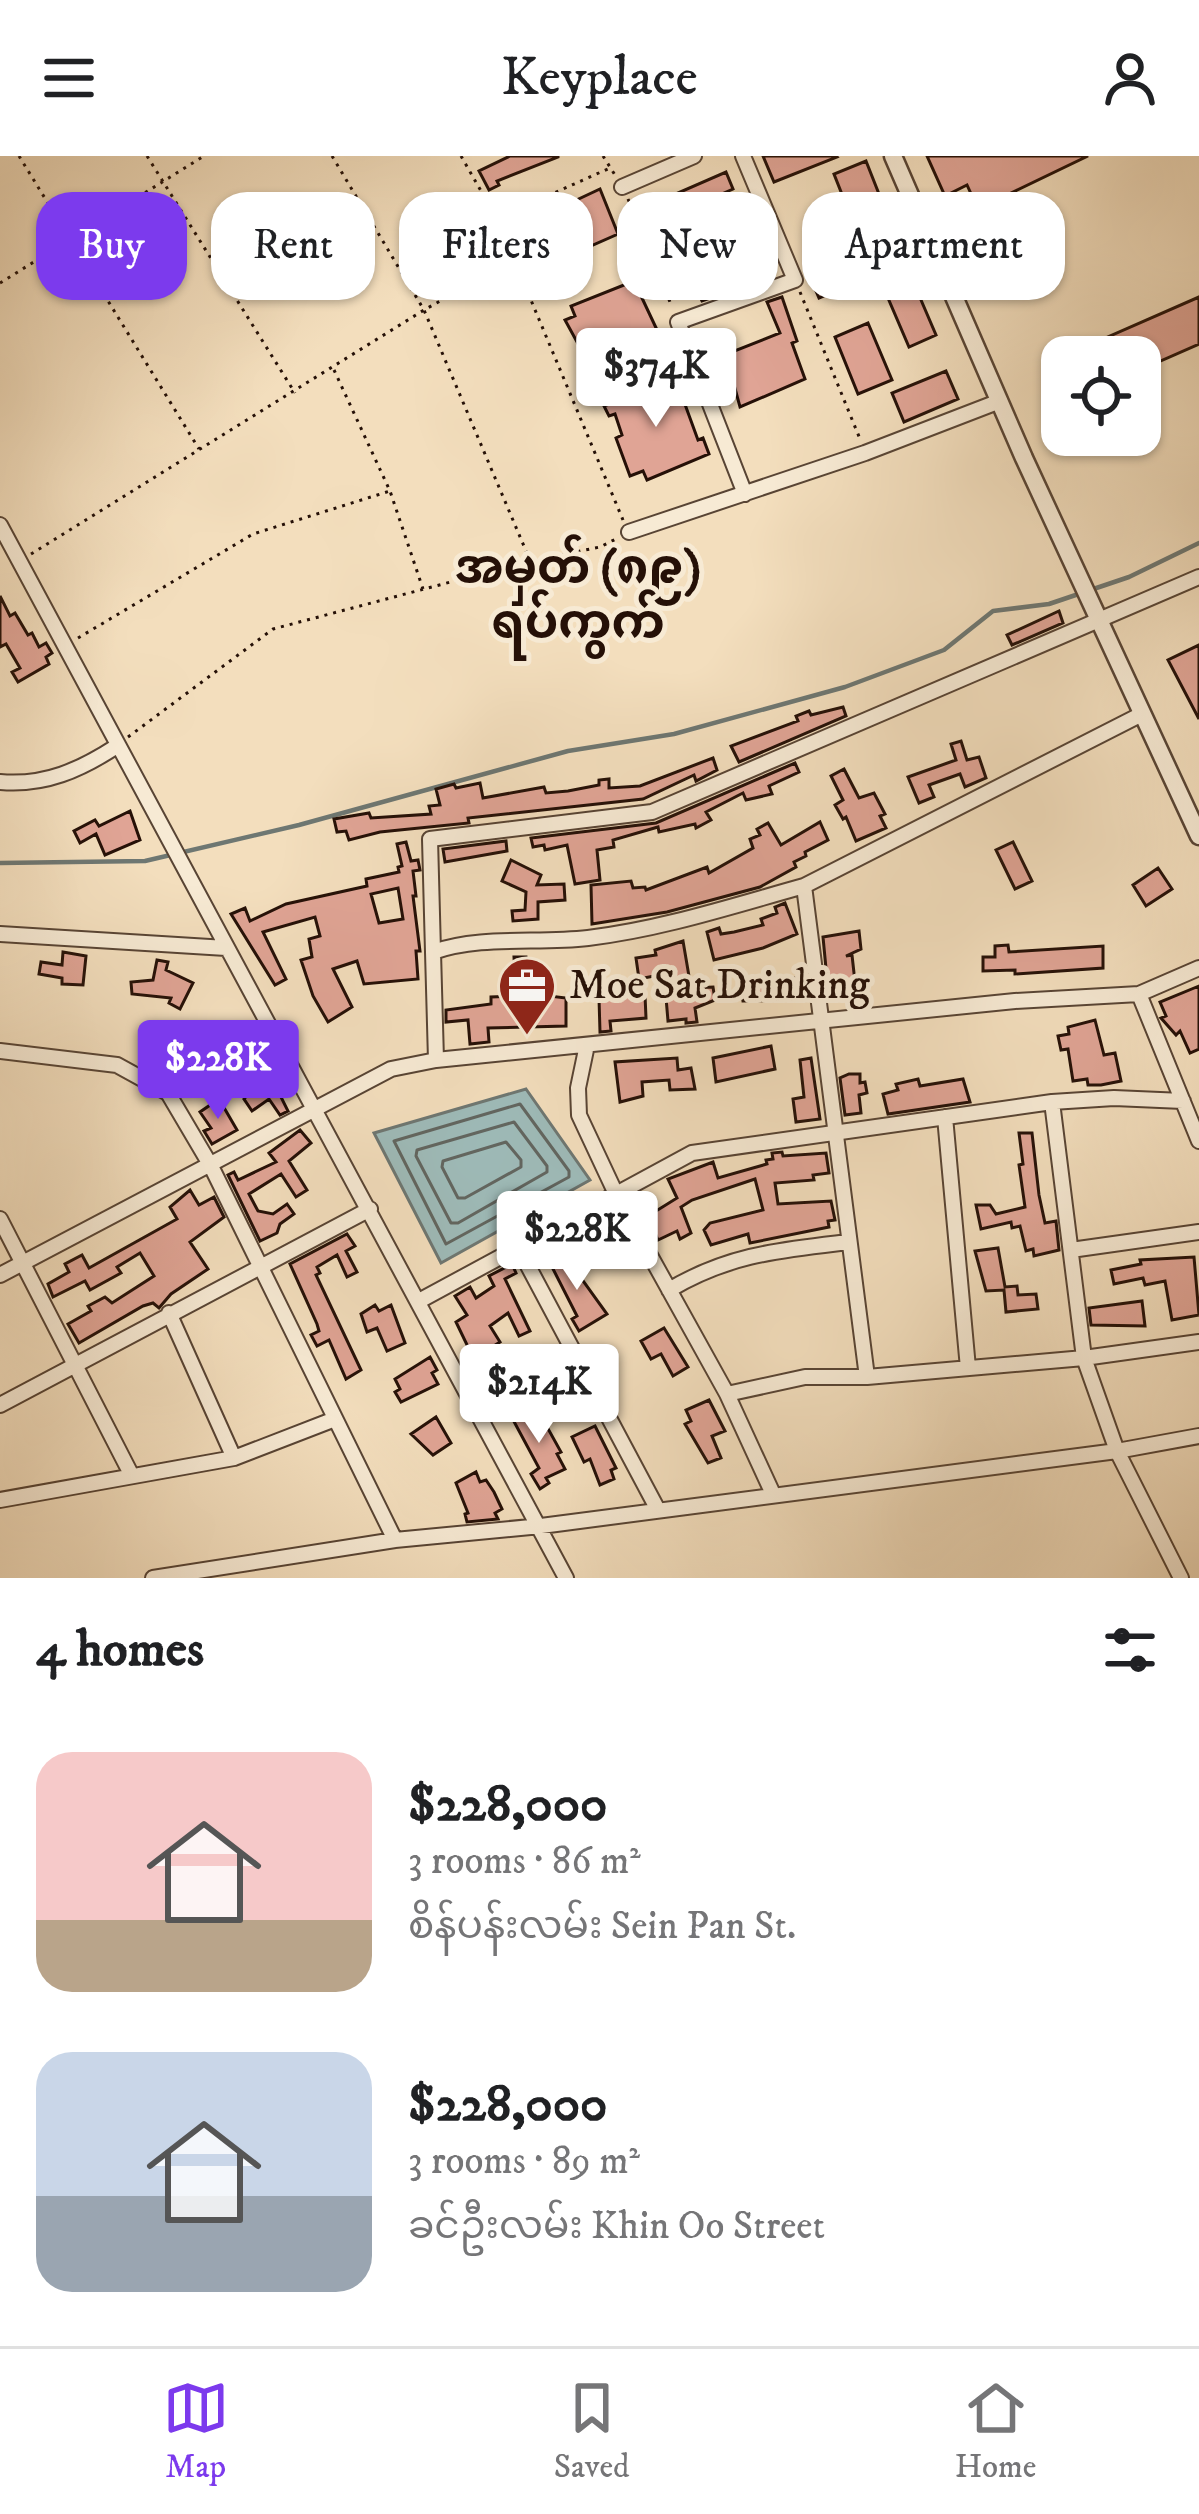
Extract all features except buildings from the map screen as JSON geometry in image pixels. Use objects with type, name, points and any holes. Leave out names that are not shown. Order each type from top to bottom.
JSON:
[{"type":"street","points":[[743,156],[795,280],[678,322],[745,494]]},
{"type":"street","points":[[893,156],[1199,836]]},
{"type":"street","points":[[622,187],[689,157]]},
{"type":"street","points":[[628,532],[1000,401]]},
{"type":"street","points":[[0,525],[566,1578]]},
{"type":"street","points":[[436,1060],[430,839],[652,812],[1199,577]]},
{"type":"street","points":[[433,952],[454,945],[582,939],[651,929],[804,886],[1142,714]]},
{"type":"street","points":[[0,782],[29,784],[77,770],[117,746]]},
{"type":"street","points":[[804,886],[867,1377]]},
{"type":"street","points":[[0,934],[226,948]]},
{"type":"street","points":[[0,1276],[391,1069],[436,1060],[1015,1000],[1139,994],[1199,968]]},
{"type":"street","points":[[1139,994],[1199,1141]]},
{"type":"street","points":[[587,1045],[578,1088],[579,1115],[616,1194],[727,1394],[773,1494]]},
{"type":"street","points":[[0,1051],[117,1065],[168,1093],[211,1166],[395,1540]]},
{"type":"street","points":[[419,1301],[692,1153],[1052,1102],[1183,1101]]},
{"type":"street","points":[[1052,1102],[1084,1358],[1118,1451],[1181,1578]]},
{"type":"street","points":[[945,1117],[968,1368]]},
{"type":"street","points":[[0,1405],[370,1209]]},
{"type":"street","points":[[0,1219],[130,1474]]},
{"type":"street","points":[[1071,1250],[1199,1232]]},
{"type":"street","points":[[669,1290],[701,1270],[754,1253],[849,1242]]},
{"type":"street","points":[[518,1247],[658,1510]]},
{"type":"street","points":[[169,1313],[234,1458]]},
{"type":"street","points":[[727,1394],[805,1377],[867,1377],[1084,1358],[1199,1342]]},
{"type":"street","points":[[0,1500],[234,1458],[335,1419]]},
{"type":"street","points":[[153,1578],[395,1540],[541,1526],[1118,1451],[1199,1436]]},
{"type":"path","points":[[19,156],[41,192]]},
{"type":"path","points":[[148,156],[295,393]]},
{"type":"path","points":[[145,192],[204,156]]},
{"type":"path","points":[[332,156],[424,310],[530,561]]},
{"type":"path","points":[[461,156],[482,192]]},
{"type":"path","points":[[603,156],[622,187],[678,322]]},
{"type":"path","points":[[557,192],[610,168]]},
{"type":"path","points":[[0,283],[36,260]]},
{"type":"path","points":[[795,280],[865,452]]},
{"type":"path","points":[[107,300],[199,449]]},
{"type":"path","points":[[19,561],[442,300]]},
{"type":"path","points":[[117,746],[273,629],[530,561],[600,548],[628,532],[531,300]]},
{"type":"path","points":[[334,368],[390,491],[423,589]]},
{"type":"path","points":[[66,645],[253,534],[390,491]]},
{"type":"water","points":[[526,1089],[590,1180],[441,1263],[374,1133]]},
{"type":"waterway","points":[[0,863],[145,861],[299,825],[568,751],[674,734],[845,687],[944,650],[993,611],[1049,604],[1129,577],[1199,543]]},
{"type":"place","name":"Moe Sat Drinking","points":[[527,1037]]},
{"type":"district","name":"အမှတ် (၈၉) ရပ်ကွက်","points":[[578,596]]}]
